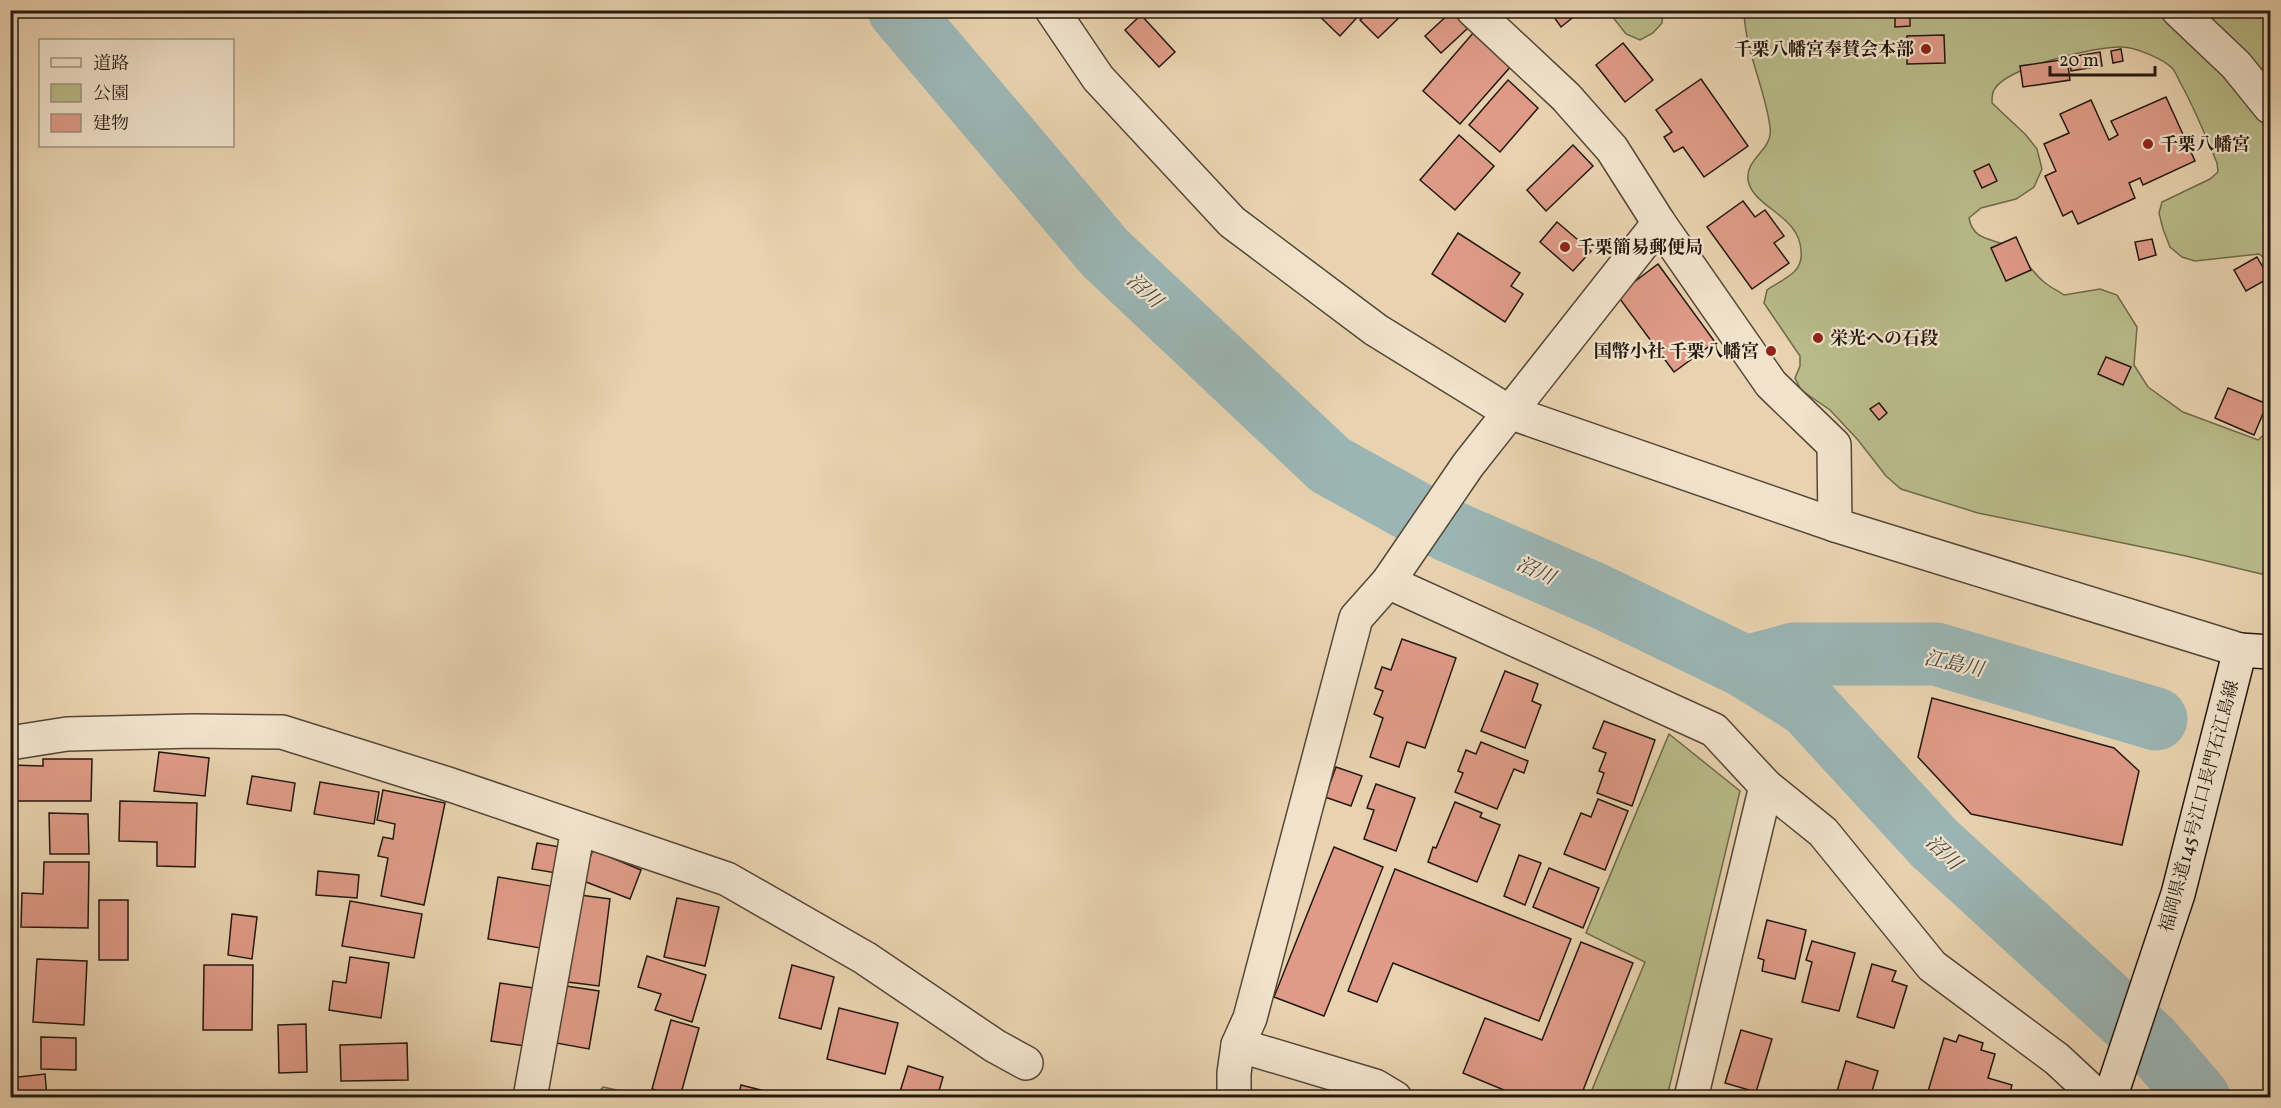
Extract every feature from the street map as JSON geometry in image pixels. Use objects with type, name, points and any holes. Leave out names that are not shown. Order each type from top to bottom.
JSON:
[{"type":"street","points":[[1053,10],[1098,78],[1232,222],[1376,330],[1509,412],[1835,525],[2255,651]]},
{"type":"street","points":[[1473,10],[1566,97],[1612,149],[1659,223],[1771,384],[1833,445],[1835,525]]},
{"type":"street","points":[[2178,10],[2236,65],[2271,107]]},
{"type":"street","points":[[1234,1098],[1234,1073],[1238,1045],[1250,1018],[1356,618],[1396,571],[1468,465],[1659,223]]},
{"type":"street","points":[[1396,571],[1714,730],[1766,786],[1823,832],[1932,966],[2057,1059],[2108,1092]]},
{"type":"street","name":"福岡県道145号江口長門石江島線","points":[[2108,1092],[2169,922],[2255,651]]},
{"type":"street","points":[[10,742],[67,734],[194,730],[282,732],[451,785],[727,879],[865,958],[995,1046],[1026,1063]]},
{"type":"street","points":[[1691,1098],[1766,786]]},
{"type":"street","points":[[530,1098],[578,830]]},
{"type":"street","points":[[1238,1045],[1376,1086],[1395,1098]]},
{"type":"green space","points":[[1608,11],[1663,11],[1662,23],[1653,33],[1640,40],[1626,34]]},
{"type":"green space","points":[[1744,11],[2270,11],[2270,267],[2269,262],[2259,254],[2195,261],[2182,257],[2170,247],[2159,213],[2162,202],[2210,179],[2218,172],[2217,163],[2196,113],[2173,70],[2156,57],[2122,47],[2074,54],[2033,66],[2016,73],[1994,90],[1992,103],[2026,135],[2037,149],[2042,169],[2034,187],[2016,199],[1981,208],[1969,218],[1976,232],[2015,251],[2040,278],[2064,295],[2100,289],[2117,295],[2137,327],[2134,365],[2148,387],[2183,412],[2258,440],[2268,431],[2270,423],[2270,576],[2186,556],[1978,513],[1901,489],[1886,476],[1858,440],[1830,410],[1801,390],[1795,378],[1800,366],[1800,356],[1764,303],[1767,290],[1794,272],[1801,260],[1801,254],[1799,239],[1793,229],[1758,198],[1748,180],[1751,166],[1768,142],[1770,127],[1751,55]]},
{"type":"green space","points":[[1669,734],[1740,791],[1667,1097],[1589,1097],[1645,962],[1586,933]]},
{"type":"green space","points":[[603,1087],[648,1097],[594,1097]]},
{"type":"building","points":[[1313,10],[1364,10],[1340,36]]},
{"type":"building","points":[[1371,10],[1407,10],[1378,38],[1360,20]]},
{"type":"building","points":[[1549,10],[1582,10],[1561,27]]},
{"type":"building","points":[[1452,11],[1468,28],[1441,53],[1425,36]]},
{"type":"building","points":[[1141,15],[1175,52],[1159,67],[1125,30]]},
{"type":"building","points":[[1910,16],[1910,26],[1895,27],[1895,17]]},
{"type":"building","points":[[1474,32],[1512,65],[1460,124],[1423,91]]},
{"type":"building","name":"千栗八幡宮奉賛会本部","points":[[1944,35],[1945,63],[1907,64],[1907,36]]},
{"type":"building","points":[[1623,43],[1653,80],[1625,102],[1596,65]]},
{"type":"building","points":[[2121,49],[2123,61],[2113,63],[2111,51]]},
{"type":"building","points":[[2100,52],[2102,66],[2071,71],[2069,57]]},
{"type":"building","points":[[2067,59],[2070,80],[2023,87],[2020,66]]},
{"type":"building","points":[[1701,79],[1748,146],[1704,177],[1683,147],[1674,152],[1664,137],[1672,132],[1656,110]]},
{"type":"building","points":[[1508,80],[1538,108],[1500,152],[1469,125]]},
{"type":"building","points":[[2166,97],[2195,161],[2143,185],[2140,178],[2129,183],[2135,198],[2078,224],[2072,211],[2063,216],[2045,176],[2056,171],[2044,144],[2069,133],[2060,114],[2091,100],[2109,140],[2118,135],[2111,121]]},
{"type":"building","points":[[1459,135],[1494,166],[1455,210],[1420,180]]},
{"type":"building","points":[[1573,145],[1593,166],[1546,211],[1527,190]]},
{"type":"building","points":[[1989,164],[1997,181],[1982,188],[1974,171]]},
{"type":"building","points":[[1743,201],[1755,217],[1765,210],[1784,236],[1774,243],[1789,263],[1752,289],[1707,227]]},
{"type":"building","name":"千栗簡易郵便局","points":[[1557,222],[1591,251],[1573,271],[1540,242]]},
{"type":"building","points":[[1458,233],[1520,273],[1511,286],[1523,294],[1505,322],[1432,274]]},
{"type":"building","points":[[2016,237],[2031,270],[2006,281],[1991,248]]},
{"type":"building","points":[[2152,239],[2156,255],[2139,260],[2135,242]]},
{"type":"building","points":[[2257,257],[2269,278],[2246,291],[2234,270]]},
{"type":"building","points":[[1658,264],[1715,342],[1674,372],[1617,295]]},
{"type":"building","points":[[2106,357],[2131,367],[2123,385],[2098,374]]},
{"type":"building","points":[[2228,388],[2267,404],[2254,435],[2215,418]]},
{"type":"building","points":[[1879,403],[1887,413],[1879,420],[1870,409]]},
{"type":"building","points":[[1402,639],[1456,658],[1425,748],[1407,742],[1399,767],[1370,757],[1383,718],[1374,714],[1383,691],[1375,688],[1382,667],[1391,670]]},
{"type":"building","points":[[1505,671],[1538,684],[1532,701],[1541,705],[1525,748],[1481,731]]},
{"type":"building","points":[[1932,698],[2114,748],[2139,771],[2122,845],[1971,814],[1918,757]]},
{"type":"building","points":[[1604,721],[1655,740],[1632,806],[1597,793],[1604,773],[1599,771],[1606,753],[1593,748]]},
{"type":"building","points":[[1481,742],[1528,761],[1524,773],[1514,769],[1497,809],[1455,792],[1463,773],[1458,771],[1466,750],[1476,754]]},
{"type":"building","points":[[159,752],[209,758],[205,796],[154,791]]},
{"type":"building","points":[[43,759],[92,759],[91,801],[10,801],[10,765],[43,766]]},
{"type":"building","points":[[1336,767],[1362,776],[1351,806],[1325,797]]},
{"type":"building","points":[[252,776],[295,783],[291,811],[247,804]]},
{"type":"building","points":[[320,782],[379,792],[374,824],[314,814]]},
{"type":"building","points":[[1376,784],[1415,798],[1396,851],[1364,839],[1374,810],[1367,808]]},
{"type":"building","points":[[383,790],[445,803],[424,905],[381,896],[388,858],[378,856],[383,837],[393,839],[395,824],[377,820]]},
{"type":"building","points":[[1598,799],[1628,811],[1605,870],[1564,854],[1581,813],[1591,817]]},
{"type":"building","points":[[120,801],[197,803],[195,867],[157,866],[157,842],[119,841]]},
{"type":"building","points":[[1455,802],[1482,813],[1480,817],[1500,825],[1477,882],[1428,862]]},
{"type":"building","points":[[49,813],[88,814],[89,854],[50,854]]},
{"type":"building","points":[[537,843],[560,847],[556,873],[532,869]]},
{"type":"building","points":[[1334,847],[1383,867],[1324,1016],[1274,997]]},
{"type":"building","points":[[593,850],[641,870],[630,899],[581,880]]},
{"type":"building","points":[[1519,855],[1541,863],[1525,905],[1504,896]]},
{"type":"building","points":[[44,862],[89,862],[88,928],[21,927],[22,893],[43,894]]},
{"type":"building","points":[[1549,868],[1599,888],[1583,928],[1533,907]]},
{"type":"building","points":[[1395,869],[1571,939],[1539,1021],[1393,963],[1377,1002],[1348,991]]},
{"type":"building","points":[[318,871],[359,875],[357,898],[316,895]]},
{"type":"building","points":[[498,877],[557,887],[546,949],[488,939]]},
{"type":"building","points":[[580,895],[610,899],[599,986],[568,982]]},
{"type":"building","points":[[677,898],[719,907],[705,966],[664,957]]},
{"type":"building","points":[[99,900],[128,900],[128,960],[99,960]]},
{"type":"building","points":[[350,901],[422,914],[414,958],[342,946]]},
{"type":"building","points":[[232,914],[257,917],[252,959],[228,955]]},
{"type":"building","points":[[1767,920],[1806,930],[1795,979],[1762,971],[1764,960],[1758,958]]},
{"type":"building","points":[[1812,941],[1855,953],[1839,1011],[1802,1002],[1812,962],[1806,960]]},
{"type":"building","points":[[1581,942],[1633,963],[1580,1098],[1523,1098],[1463,1073],[1485,1018],[1542,1040]]},
{"type":"building","points":[[647,956],[706,975],[692,1022],[655,1010],[661,994],[638,987]]},
{"type":"building","points":[[350,957],[389,963],[381,1018],[329,1010],[333,981],[346,983]]},
{"type":"building","points":[[37,959],[87,961],[84,1025],[33,1022]]},
{"type":"building","points":[[1872,964],[1896,971],[1892,981],[1907,986],[1894,1028],[1857,1017]]},
{"type":"building","points":[[204,965],[253,965],[252,1030],[203,1030]]},
{"type":"building","points":[[792,965],[834,977],[821,1029],[779,1018]]},
{"type":"building","points":[[500,983],[540,989],[532,1047],[491,1041]]},
{"type":"building","points":[[566,986],[599,991],[589,1049],[556,1043]]},
{"type":"building","points":[[839,1008],[898,1023],[885,1074],[827,1059]]},
{"type":"building","points":[[671,1020],[699,1028],[680,1097],[652,1089]]},
{"type":"building","points":[[306,1024],[307,1072],[279,1073],[278,1025]]},
{"type":"building","points":[[1741,1030],[1772,1039],[1756,1092],[1725,1083]]},
{"type":"building","points":[[1959,1035],[1983,1043],[1981,1050],[1995,1054],[1988,1078],[2012,1085],[2008,1098],[1984,1090],[1982,1098],[1926,1098],[1944,1038],[1956,1042]]},
{"type":"building","points":[[41,1037],[76,1038],[76,1070],[41,1069]]},
{"type":"building","points":[[407,1043],[408,1080],[341,1081],[340,1045]]},
{"type":"building","points":[[1846,1061],[1878,1071],[1870,1098],[1835,1098]]},
{"type":"building","points":[[908,1066],[943,1077],[937,1098],[898,1098]]},
{"type":"building","points":[[45,1074],[47,1098],[10,1098],[10,1078]]},
{"type":"building","points":[[741,1085],[792,1098],[738,1098]]},
{"type":"waterway","name":"沼川","points":[[899,10],[1105,253],[1330,465],[1447,530],[1599,596],[1746,667],[1808,706],[1933,842],[2151,1042],[2199,1098]]},
{"type":"waterway","name":"江島川","points":[[1746,667],[1794,654],[1936,654],[2156,719]]},
{"type":"place","name":"千栗八幡宮奉賛会本部","points":[[1926,49]]},
{"type":"place","name":"千栗八幡宮","points":[[2148,144]]},
{"type":"place","name":"千栗簡易郵便局","points":[[1565,247]]},
{"type":"place","name":"栄光への石段","points":[[1818,338]]},
{"type":"place","name":"国幣小社 千栗八幡宮","points":[[1771,351]]}]
